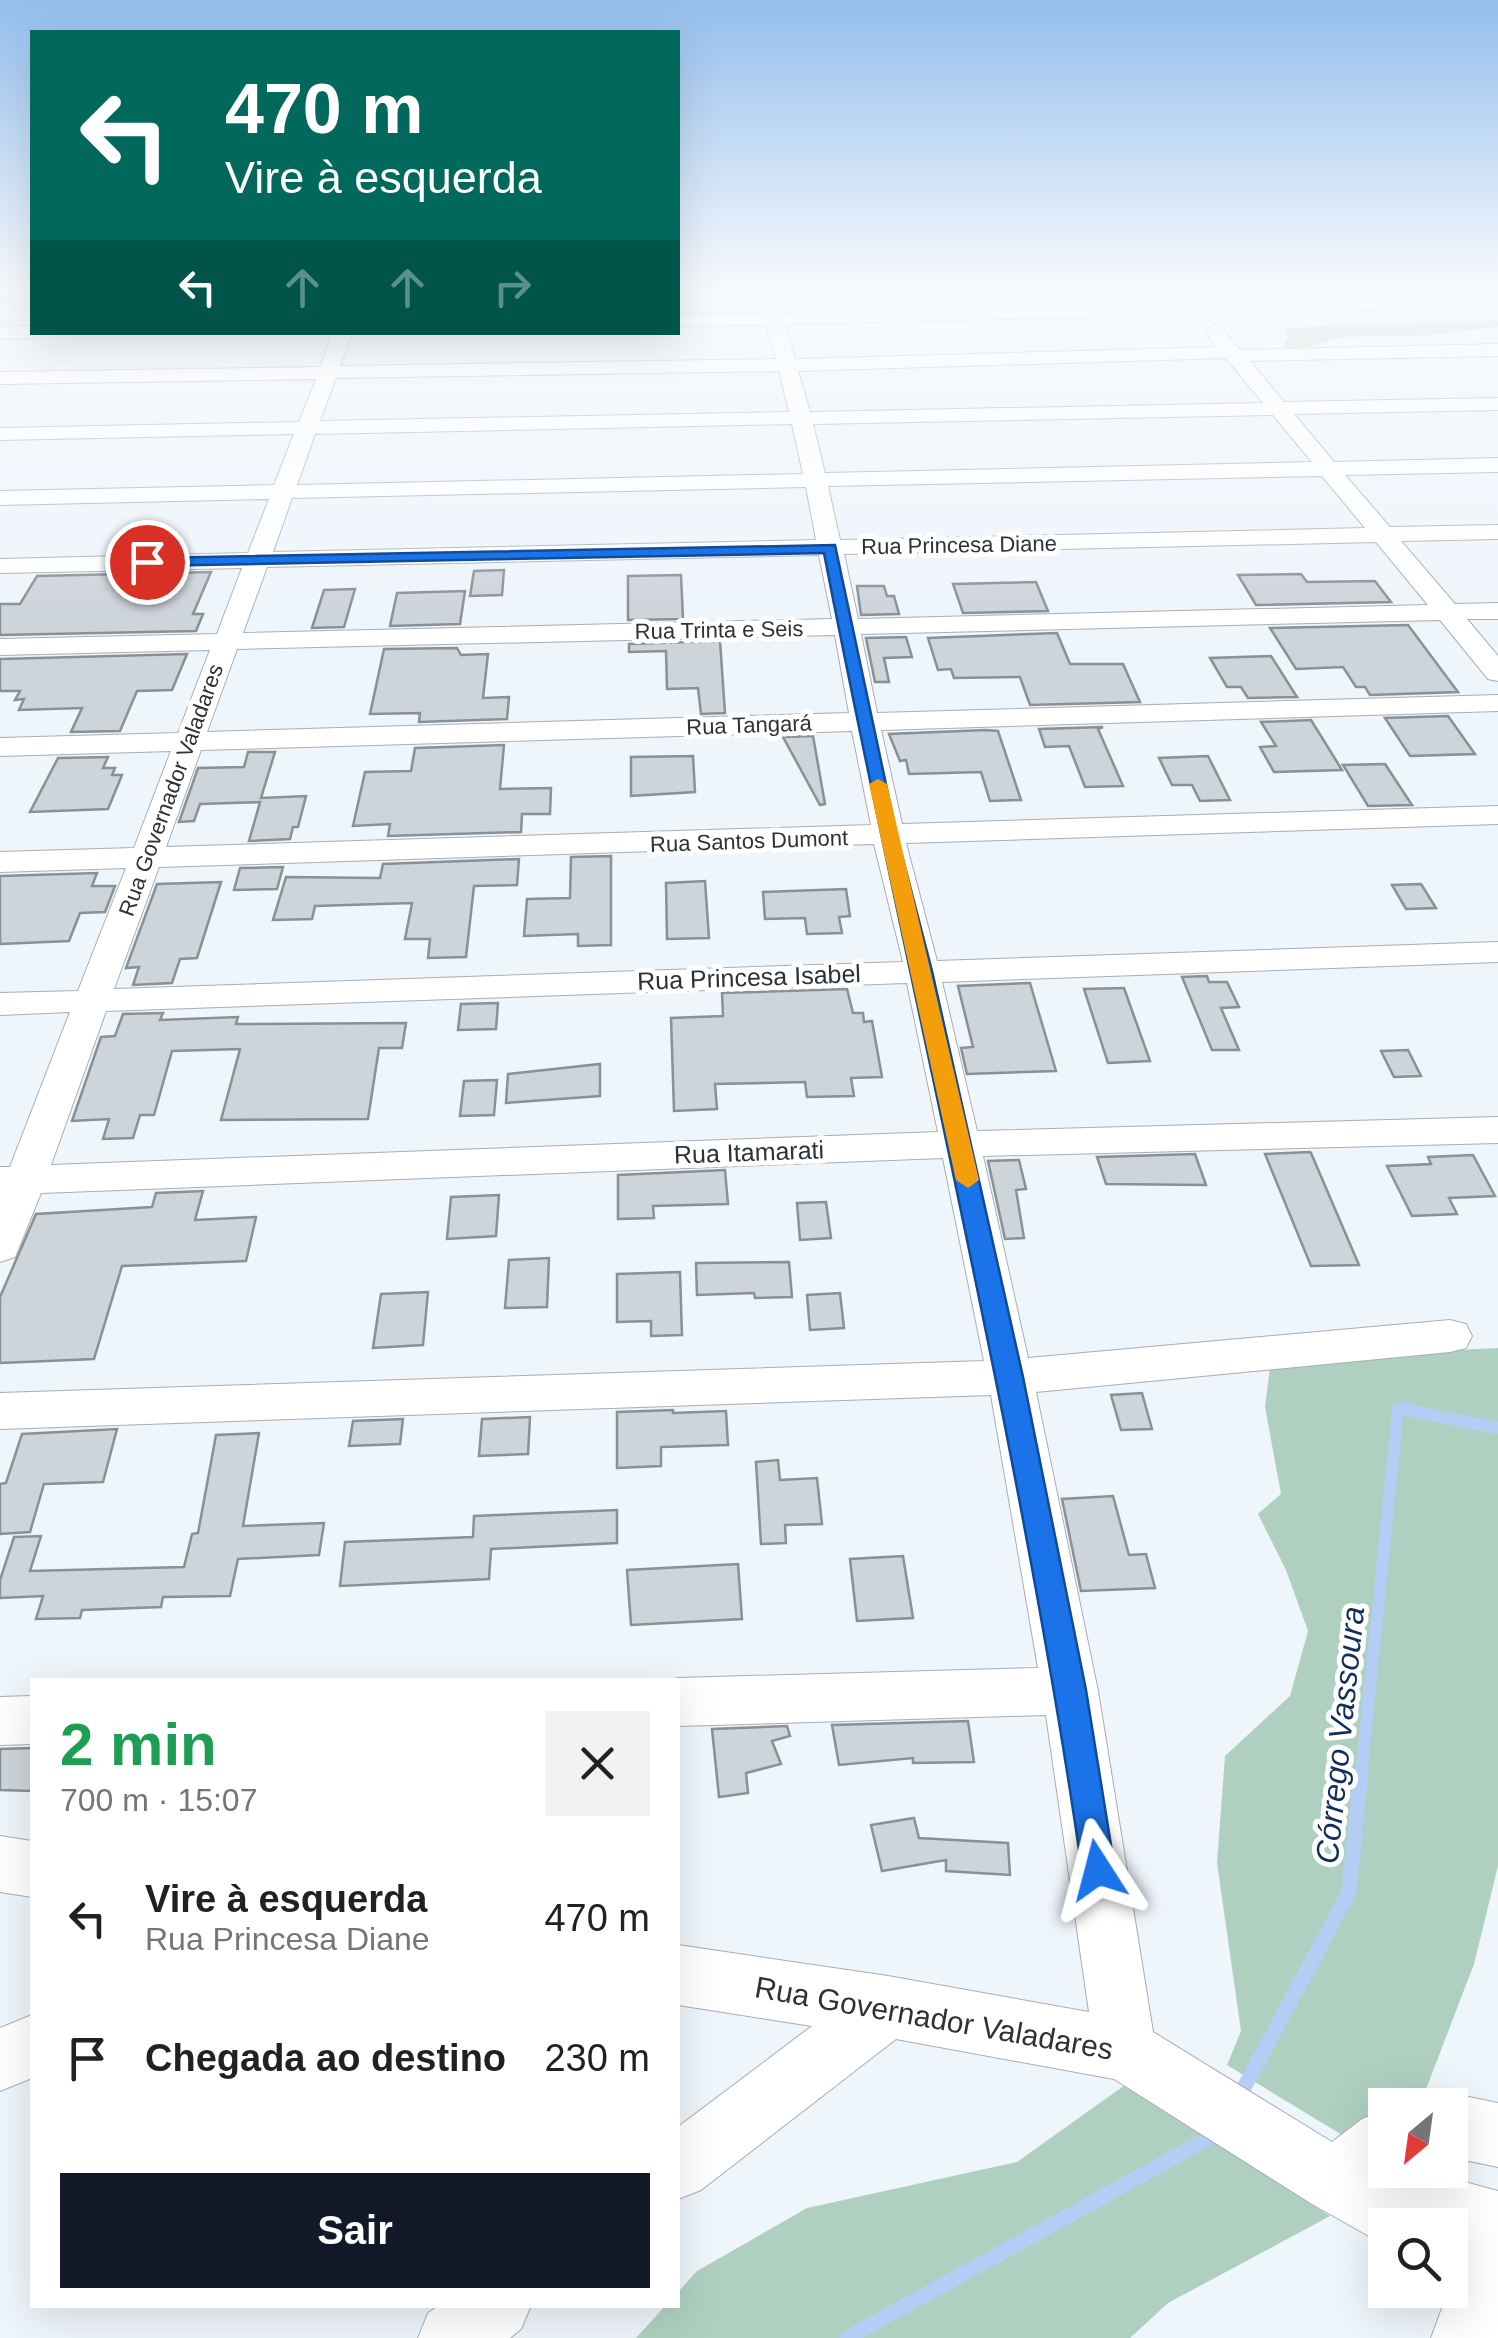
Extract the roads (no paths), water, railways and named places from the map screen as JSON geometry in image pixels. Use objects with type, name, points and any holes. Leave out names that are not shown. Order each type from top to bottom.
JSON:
[{"type":"street","name":"Rua Governador Valadares","points":[[0,1247],[13,1180],[92,1000],[321,397]]},
{"type":"street","points":[[795,397],[830,548],[888,836],[922,971],[1010,1377],[1071,1690],[1125,2050]]},
{"type":"street","points":[[1270,397],[1498,672]]},
{"type":"street","points":[[0,434],[1498,404]]},
{"type":"street","points":[[0,498],[1498,465]]},
{"type":"street","name":"Rua Princesa Diane","points":[[0,566],[1498,532]]},
{"type":"street","name":"Rua Trinta e Seis","points":[[0,647],[1498,611]]},
{"type":"street","name":"Rua Tangará","points":[[0,747],[1498,703]]},
{"type":"street","name":"Rua Santos Dumont","points":[[0,862],[1498,815]]},
{"type":"street","name":"Rua Princesa Isabel","points":[[0,1004],[1498,952]]},
{"type":"street","name":"Rua Itamarati","points":[[13,1180],[960,1144],[1498,1130]]},
{"type":"street","points":[[0,1411],[1010,1377],[1450,1336]]},
{"type":"street","points":[[680,1702],[1071,1690]]},
{"type":"street","points":[[0,1722],[30,1720]]},
{"type":"street","points":[[0,1864],[30,1869]]},
{"type":"street","name":"Rua Governador Valadares","points":[[680,1975],[888,2006],[1125,2050],[1180,2086],[1360,2161]]},
{"type":"street","points":[[680,2165],[888,2006]]},
{"type":"street","points":[[0,2060],[30,2047]]},
{"type":"street","points":[[1468,2129],[1498,2135]]},
{"type":"street","points":[[1360,2161],[1401,2208]]},
{"type":"street","points":[[1360,2161],[1484,2251],[1466,2338]]},
{"type":"street","points":[[454,2338],[493,2308]]},
{"type":"waterway","name":"Córrego Vassoura","points":[[1361,1777],[1398,1408],[1498,1428]]},
{"type":"waterway","name":"Córrego Vassoura","points":[[1239,2097],[1349,1892],[1361,1774]]},
{"type":"waterway","name":"Córrego Vassoura","points":[[847,2338],[1218,2133]]}]
